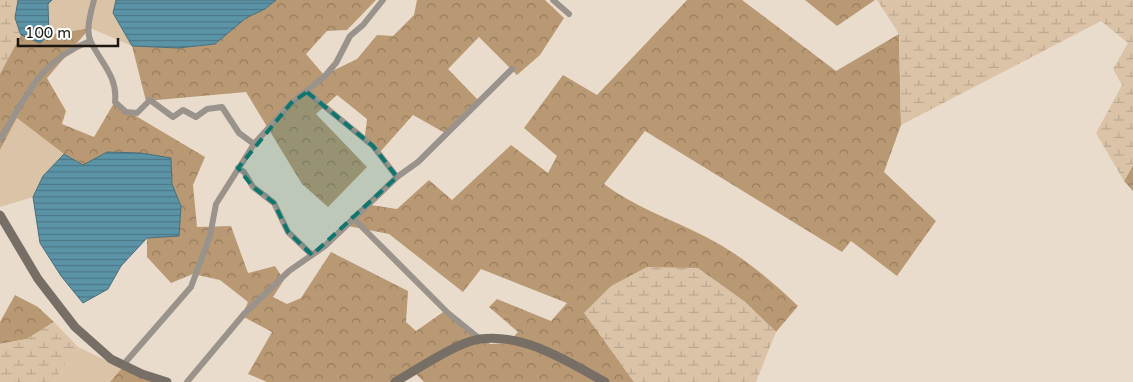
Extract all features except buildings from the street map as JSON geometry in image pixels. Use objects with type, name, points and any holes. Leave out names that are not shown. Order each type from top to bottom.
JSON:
[{"type":"street","points":[[94,0],[90,21],[90,41],[112,77],[116,91],[115,102],[126,112],[137,112],[150,100],[173,117],[183,110],[196,117],[207,109],[222,107],[239,133],[254,144]]},
{"type":"street","points":[[123,365],[191,287],[210,236],[216,204],[254,144],[291,103],[324,77],[336,63],[350,36],[363,25],[383,0]]},
{"type":"street","points":[[553,0],[569,14]]},
{"type":"street","points":[[0,138],[32,84],[50,65],[90,41]]},
{"type":"street","points":[[187,382],[244,314],[289,270],[325,246],[397,177],[418,162],[512,69]]},
{"type":"street","points":[[307,92],[373,146],[397,177]]},
{"type":"street","points":[[238,168],[244,172],[253,187],[274,203],[288,232],[312,255]]},
{"type":"street","points":[[0,216],[48,294],[75,327],[111,359],[167,382]]},
{"type":"street","points":[[353,218],[448,313],[480,339]]},
{"type":"street","points":[[395,382],[454,349],[480,339],[513,340],[529,344],[605,382]]},
{"type":"highlighted area","points":[[307,92],[373,146],[397,177],[312,255],[288,232],[274,203],[253,187],[238,168],[291,103]]},
{"type":"green space","points":[[0,0],[18,0],[15,18],[21,35],[0,74]]},
{"type":"green space","points":[[52,0],[116,0],[113,13],[132,46],[90,28],[49,35],[48,4]]},
{"type":"green space","points":[[276,0],[376,0],[347,30],[327,31],[306,54],[324,75],[357,59],[377,35],[393,36],[414,15],[417,0],[545,0],[564,18],[540,55],[517,75],[479,37],[448,69],[479,101],[445,133],[413,115],[380,152],[365,136],[367,119],[337,95],[316,114],[367,167],[328,207],[302,184],[246,92],[146,101],[132,46],[178,48],[215,44],[246,18],[265,9]]},
{"type":"green space","points":[[687,0],[742,0],[836,71],[899,34],[901,125],[884,172],[936,221],[897,276],[851,241],[842,252],[645,131],[604,184],[628,199],[706,237],[731,252],[766,277],[798,306],[776,332],[744,301],[585,313],[634,382],[424,382],[415,373],[399,382],[267,382],[248,374],[272,332],[242,316],[248,302],[220,280],[193,274],[171,283],[147,257],[147,238],[179,235],[181,206],[172,184],[171,158],[107,152],[83,165],[64,154],[17,118],[0,150],[0,71],[21,35],[40,43],[49,35],[90,28],[47,78],[66,111],[62,124],[94,137],[114,103],[205,157],[193,185],[197,227],[231,226],[248,273],[275,266],[284,280],[273,297],[287,304],[301,298],[331,252],[408,291],[406,322],[416,331],[446,310],[490,344],[508,343],[518,332],[489,307],[497,299],[551,321],[567,303],[481,269],[463,292],[389,234],[348,226],[371,205],[397,209],[429,180],[452,200],[511,145],[548,173],[557,156],[524,128],[563,75],[597,95]]},
{"type":"green space","points":[[805,0],[875,0],[837,26]]},
{"type":"green space","points":[[877,0],[1133,0],[1133,165],[1124,181],[1096,133],[1122,85],[1113,69],[1128,43],[1101,21],[901,125],[899,34]]},
{"type":"green space","points":[[17,118],[64,154],[43,176],[33,197],[0,207],[0,150]]},
{"type":"green space","points":[[1133,165],[1133,191],[1124,181]]},
{"type":"green space","points":[[647,267],[698,268],[744,301],[776,332],[756,382],[634,382],[584,313],[611,286]]},
{"type":"green space","points":[[15,295],[38,307],[54,322],[27,339],[0,344],[0,322]]},
{"type":"green space","points":[[54,322],[78,347],[53,382],[0,382],[0,344],[27,339]]},
{"type":"green space","points":[[78,347],[122,368],[110,382],[53,382]]},
{"type":"green space","points":[[122,368],[156,382],[110,382]]},
{"type":"water","points":[[18,0],[52,0],[48,4],[49,35],[40,43],[21,35],[15,18]]},
{"type":"water","points":[[116,0],[276,0],[265,9],[246,18],[215,44],[178,48],[132,46],[113,13]]},
{"type":"water","points":[[107,152],[141,153],[171,158],[172,184],[181,206],[179,236],[147,238],[121,266],[108,289],[83,303],[61,276],[40,243],[33,197],[43,176],[64,154],[83,165]]}]
